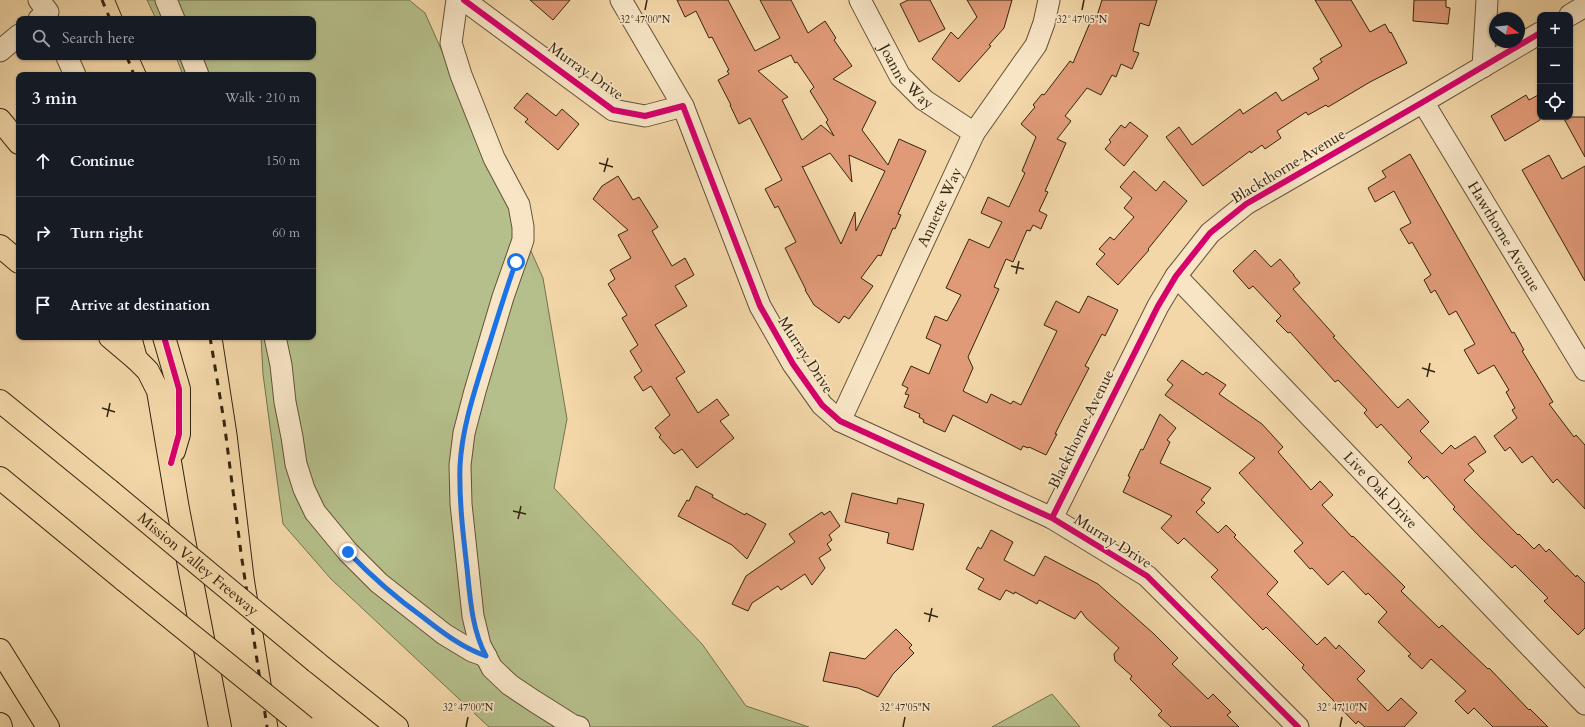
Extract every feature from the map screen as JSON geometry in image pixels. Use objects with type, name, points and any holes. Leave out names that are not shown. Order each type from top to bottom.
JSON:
[{"type":"main road","points":[[0,120],[16,139]]},
{"type":"main road","points":[[0,246],[16,259]]},
{"type":"main road","points":[[114,340],[148,371],[158,391],[178,509],[220,727]]},
{"type":"main road","points":[[131,340],[136,359]]},
{"type":"main road","points":[[165,340],[179,389],[179,434],[171,463]]},
{"type":"main road","name":"Mission Valley Freeway","points":[[0,401],[397,727]]},
{"type":"main road","points":[[0,478],[305,727]]},
{"type":"main road","points":[[0,650],[48,727]]},
{"type":"street","points":[[166,0],[173,16]]},
{"type":"street","points":[[457,0],[451,43],[461,75],[494,158],[519,205],[523,227],[523,240],[503,297],[475,391],[464,433],[460,465],[461,504],[469,585],[476,631],[480,645],[492,668],[510,685],[534,702],[572,725],[579,727]]},
{"type":"street","name":"Murray Drive","points":[[464,0],[613,110],[645,116],[683,106],[760,306],[793,364],[822,405],[840,421],[1052,518],[1147,576],[1298,727]]},
{"type":"street","points":[[621,0],[683,106]]},
{"type":"street","name":"Joanne Way","points":[[860,0],[900,76],[924,100],[974,133]]},
{"type":"street","name":"Annette Way","points":[[840,421],[974,133],[1036,45],[1044,23],[1049,0]]},
{"type":"street","points":[[1483,67],[1487,0]]},
{"type":"street","points":[[1573,13],[1585,6]]},
{"type":"street","name":"Blackthorne Avenue","points":[[1052,518],[1158,306],[1176,276],[1210,234],[1246,204],[1537,35]]},
{"type":"street","points":[[0,51],[16,38]]},
{"type":"street","points":[[68,60],[74,72]]},
{"type":"street","points":[[191,60],[197,72]]},
{"type":"street","name":"Hawthorne Avenue","points":[[1423,102],[1585,370]]},
{"type":"street","name":"Live Oak Drive","points":[[1176,276],[1585,704]]},
{"type":"street","points":[[276,340],[281,365],[285,402],[296,464],[304,489],[315,512],[348,552],[379,583],[444,634],[472,651],[486,656]]},
{"type":"green space","points":[[147,0],[409,0],[425,13],[543,278],[567,419],[554,488],[702,644],[746,706],[809,727],[489,727],[331,579],[283,524],[263,374],[261,340],[316,340],[316,72],[182,72],[177,60],[316,60],[316,16],[155,16]]},
{"type":"green space","points":[[1052,694],[1080,727],[992,727]]},
{"type":"building","points":[[530,0],[570,0],[553,20]]},
{"type":"building","points":[[677,0],[728,0],[755,51],[780,38],[760,0],[791,0],[808,33],[825,21],[836,38],[834,40],[852,66],[833,79],[876,102],[862,130],[888,165],[899,139],[926,151],[898,214],[901,215],[895,229],[893,228],[881,256],[878,255],[861,278],[873,286],[849,319],[844,316],[839,323],[814,305],[805,290],[785,248],[796,242],[778,206],[775,208],[765,189],[782,180],[750,118],[739,124],[718,80],[729,74],[727,71],[729,70],[712,37],[709,38],[696,11],[685,17]],"holes":[[[791,55],[795,63],[797,62],[814,87],[810,91],[828,120],[826,122],[834,136],[821,125],[802,140],[782,100],[788,97],[758,71]],[[830,153],[852,182],[849,155],[885,171],[856,231],[855,212],[841,244],[802,166],[803,167]]]},
{"type":"building","points":[[908,0],[930,0],[945,29],[919,42],[900,4]]},
{"type":"building","points":[[967,0],[1012,0],[1004,28],[989,45],[991,46],[959,82],[932,59],[951,32],[958,39],[977,17]]},
{"type":"building","points":[[1102,0],[1157,0],[1149,26],[1140,23],[1133,51],[1139,53],[1132,69],[1121,64],[1116,77],[1112,75],[1101,95],[1087,88],[1065,116],[1071,121],[1057,139],[1066,143],[1045,191],[1048,192],[1039,211],[1047,215],[1041,229],[1033,225],[1030,231],[1027,230],[1013,262],[1006,259],[994,287],[999,289],[968,357],[973,368],[963,391],[987,403],[991,394],[1011,404],[1013,401],[1021,405],[1057,331],[1044,325],[1056,301],[1079,313],[1088,296],[1118,310],[1105,336],[1102,334],[1085,366],[1089,368],[1055,434],[1057,434],[1046,455],[1029,447],[1023,446],[1021,450],[953,415],[945,432],[923,422],[924,420],[919,417],[920,414],[904,407],[909,395],[905,394],[908,388],[902,385],[911,366],[929,374],[941,345],[926,338],[935,316],[947,321],[961,295],[946,288],[969,239],[989,248],[1002,222],[981,213],[988,197],[1009,207],[1025,173],[1022,171],[1036,137],[1021,124],[1035,107],[1033,105],[1042,94],[1044,95],[1070,61],[1073,63],[1092,18],[1096,19]]},
{"type":"building","points":[[1315,0],[1351,0],[1370,32],[1385,24],[1390,33],[1391,32],[1407,63],[1370,82],[1328,107],[1326,105],[1308,115],[1306,112],[1277,131],[1281,138],[1265,149],[1262,145],[1251,153],[1250,151],[1203,186],[1166,137],[1179,127],[1192,145],[1240,109],[1243,114],[1276,92],[1282,101],[1319,79],[1313,68],[1322,62],[1320,59],[1342,46]]},
{"type":"building","points":[[1414,0],[1446,0],[1446,7],[1450,8],[1448,24],[1413,21]]},
{"type":"building","points":[[527,93],[556,116],[562,109],[579,124],[558,150],[525,122],[528,119],[514,108]]},
{"type":"building","points":[[1526,95],[1529,100],[1537,96],[1537,120],[1540,120],[1505,141],[1491,116]]},
{"type":"building","points":[[1573,117],[1585,117],[1585,157],[1565,120],[1573,120]]},
{"type":"building","points":[[1130,122],[1148,136],[1124,166],[1105,149],[1111,142],[1109,140],[1121,125],[1125,128]]},
{"type":"building","points":[[1410,154],[1512,333],[1514,332],[1524,350],[1522,351],[1553,402],[1549,404],[1574,437],[1576,435],[1585,445],[1585,509],[1557,479],[1553,483],[1532,456],[1522,463],[1510,447],[1505,451],[1494,436],[1517,418],[1512,410],[1515,408],[1506,392],[1509,390],[1494,365],[1478,374],[1464,350],[1475,344],[1456,311],[1449,315],[1435,290],[1431,293],[1424,280],[1431,275],[1412,242],[1409,244],[1400,229],[1411,223],[1394,191],[1375,202],[1368,188],[1386,177],[1382,171]]},
{"type":"building","points":[[1549,155],[1562,179],[1585,166],[1585,281],[1522,170]]},
{"type":"building","points":[[1134,171],[1156,191],[1164,181],[1187,201],[1148,249],[1149,250],[1118,285],[1096,264],[1105,254],[1099,249],[1110,237],[1114,240],[1134,217],[1124,208],[1132,198],[1120,187]]},
{"type":"building","points":[[618,176],[633,200],[639,197],[658,227],[652,231],[672,266],[685,258],[694,275],[675,286],[687,306],[655,325],[685,372],[676,378],[698,413],[717,399],[729,415],[720,421],[734,438],[697,468],[682,449],[674,454],[659,437],[661,435],[655,428],[670,415],[651,386],[643,391],[634,377],[642,371],[630,351],[638,345],[622,318],[627,315],[608,284],[615,279],[610,270],[631,258],[618,235],[628,230],[593,199],[602,186]]},
{"type":"building","points":[[1255,250],[1271,267],[1280,259],[1300,283],[1293,289],[1335,336],[1333,337],[1398,408],[1408,399],[1429,422],[1420,431],[1442,454],[1451,445],[1455,449],[1475,436],[1486,452],[1468,464],[1474,471],[1464,480],[1518,535],[1519,534],[1534,549],[1539,544],[1546,552],[1549,549],[1576,577],[1577,575],[1585,583],[1585,628],[1578,635],[1544,601],[1548,598],[1515,565],[1512,568],[1481,538],[1453,509],[1455,507],[1427,476],[1424,479],[1408,462],[1412,458],[1381,424],[1377,428],[1364,413],[1367,410],[1338,380],[1335,382],[1290,332],[1288,333],[1276,321],[1281,316],[1253,286],[1249,289],[1233,271]]},
{"type":"building","points":[[1182,360],[1203,375],[1206,372],[1226,385],[1219,394],[1262,424],[1283,447],[1278,452],[1311,490],[1320,481],[1333,495],[1322,505],[1352,537],[1353,536],[1405,587],[1401,591],[1439,628],[1442,625],[1488,669],[1489,668],[1529,710],[1530,709],[1548,727],[1493,727],[1474,708],[1468,714],[1455,701],[1466,691],[1431,659],[1422,669],[1408,656],[1411,654],[1378,622],[1387,612],[1368,593],[1366,595],[1343,571],[1328,585],[1312,568],[1310,569],[1294,551],[1303,543],[1239,473],[1255,458],[1165,395],[1173,385],[1167,380]]},
{"type":"building","points":[[1160,414],[1176,428],[1167,440],[1170,442],[1160,463],[1211,488],[1201,500],[1205,503],[1196,512],[1218,533],[1226,525],[1236,535],[1234,537],[1278,582],[1267,594],[1317,645],[1325,637],[1336,649],[1339,645],[1365,671],[1357,679],[1388,711],[1401,698],[1417,713],[1404,727],[1365,727],[1358,721],[1356,724],[1302,668],[1304,665],[1266,627],[1263,630],[1211,577],[1218,570],[1184,538],[1178,544],[1161,528],[1172,516],[1123,492],[1130,477],[1128,476],[1141,449],[1143,450]]},
{"type":"building","points":[[696,486],[713,495],[712,497],[745,515],[746,513],[766,524],[747,559],[732,545],[678,516],[687,500],[689,501]]},
{"type":"building","points":[[852,493],[897,504],[898,498],[924,504],[913,550],[887,543],[889,533],[845,522]]},
{"type":"building","points":[[830,511],[840,526],[829,535],[832,540],[827,544],[831,550],[819,558],[825,568],[812,585],[805,574],[781,590],[778,586],[752,603],[748,611],[732,604],[746,576],[795,542],[789,534],[822,512],[824,515]]},
{"type":"building","points":[[991,530],[1013,542],[1004,560],[1034,576],[1045,556],[1098,584],[1154,634],[1178,658],[1172,664],[1208,699],[1213,694],[1231,712],[1227,715],[1239,727],[1171,727],[1158,715],[1162,711],[1130,679],[1132,676],[1115,661],[1114,654],[1119,648],[1086,618],[1081,611],[1075,619],[1039,600],[1037,604],[1015,592],[1014,594],[1006,590],[1000,600],[978,589],[984,579],[966,569],[978,547],[981,549]]},
{"type":"building","points":[[896,629],[912,645],[909,648],[914,653],[893,674],[878,697],[858,688],[823,681],[830,652],[865,659]]},
{"type":"tram line","points":[[115,0],[122,16]]},
{"type":"tram line","points":[[140,60],[146,72]]},
{"type":"tram line","points":[[222,340],[237,434],[254,577],[278,727]]},
{"type":"railway","points":[[102,0],[109,16]]},
{"type":"railway","points":[[128,60],[133,72]]},
{"type":"railway","points":[[210,340],[224,421],[241,553],[267,727]]},
{"type":"cycle path","points":[[464,0],[613,110],[645,116],[683,106],[760,306],[793,364],[822,405],[840,421],[1052,518],[1147,576],[1298,727]]},
{"type":"cycle path","points":[[1052,518],[1158,306],[1176,276],[1210,233],[1246,204],[1537,35]]},
{"type":"cycle path","points":[[165,340],[179,389],[179,434],[171,463]]},
{"type":"route","points":[[348,552],[379,583],[412,610],[444,634],[472,651],[486,656],[480,645],[473,616],[461,504],[460,465],[464,433],[475,391],[503,297],[516,262]]}]
